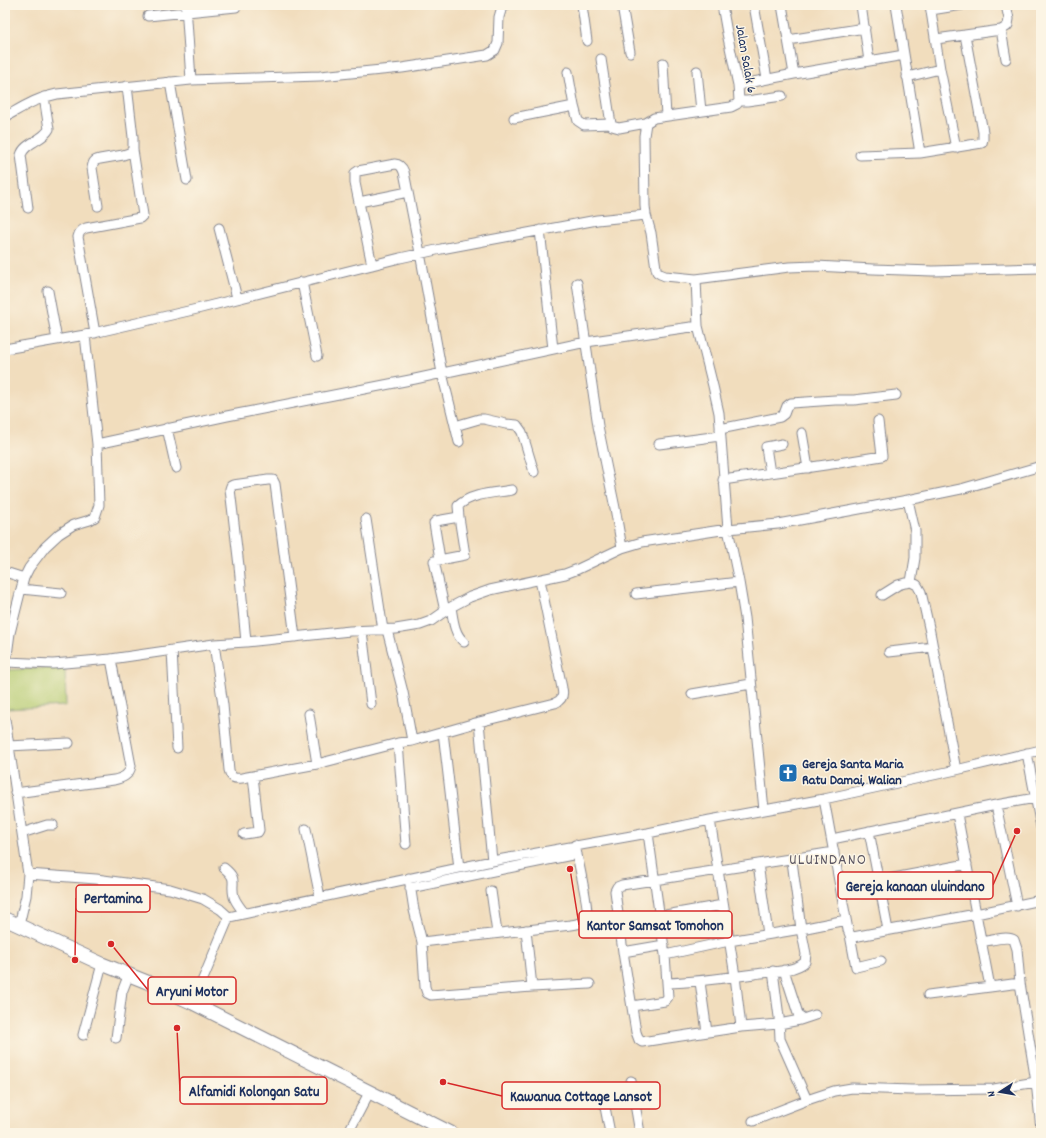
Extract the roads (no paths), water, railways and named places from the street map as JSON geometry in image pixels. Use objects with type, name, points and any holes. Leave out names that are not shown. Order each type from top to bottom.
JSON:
[{"type":"highway","points":[[5,919],[102,964],[129,974],[193,1003],[451,1133]]},
{"type":"street","points":[[5,117],[44,97],[127,86],[191,80],[320,76],[402,68],[487,55],[495,50],[498,43],[499,17],[502,7],[506,5]]},
{"type":"street","points":[[582,5],[587,41]]},
{"type":"street","points":[[622,5],[630,52]]},
{"type":"street","name":"Jalan Salak 6","points":[[574,106],[577,119],[581,124],[611,124],[615,128],[619,128],[646,123],[654,118],[731,107],[737,104],[739,101],[738,85],[722,5]]},
{"type":"street","points":[[754,5],[766,79]]},
{"type":"street","points":[[782,5],[794,74]]},
{"type":"street","points":[[861,5],[869,61]]},
{"type":"street","points":[[896,5],[920,154]]},
{"type":"street","points":[[956,148],[940,69],[931,7],[962,5]]},
{"type":"street","points":[[936,39],[1001,30],[1008,25],[1009,19],[1006,5]]},
{"type":"street","points":[[148,16],[186,9],[236,7]]},
{"type":"street","points":[[186,9],[191,80]]},
{"type":"street","points":[[788,40],[865,28]]},
{"type":"street","points":[[1001,30],[1006,59]]},
{"type":"street","points":[[860,155],[920,154],[982,143],[984,139],[982,124],[965,35]]},
{"type":"street","points":[[738,85],[904,55]]},
{"type":"street","points":[[600,59],[611,124]]},
{"type":"street","points":[[663,63],[666,116]]},
{"type":"street","points":[[907,77],[940,69]]},
{"type":"street","points":[[697,71],[701,111]]},
{"type":"street","points":[[514,118],[574,106],[568,72]]},
{"type":"street","points":[[170,82],[187,180]]},
{"type":"street","points":[[127,86],[133,136],[132,150],[143,215],[140,218],[86,228],[82,230],[78,237],[90,334],[97,444],[99,505],[95,517],[73,525],[59,534],[44,547],[34,560],[24,578],[8,632],[6,666],[111,659],[214,644],[420,626],[470,597],[490,590],[565,574],[622,548],[642,542],[728,529],[778,524],[908,500],[961,489],[1041,466]]},
{"type":"street","points":[[739,101],[782,96]]},
{"type":"street","points":[[28,208],[21,155],[24,149],[45,135],[49,129],[44,97]]},
{"type":"street","points":[[646,123],[644,136],[644,199],[646,216],[651,233],[654,263],[657,272],[665,276],[696,278],[790,267],[816,266],[933,271],[1041,268]]},
{"type":"street","points":[[98,206],[92,168],[93,163],[95,160],[129,154],[132,150]]},
{"type":"street","points":[[372,264],[359,202],[355,173],[358,171],[398,164],[402,168],[408,192],[442,373],[459,442]]},
{"type":"street","points":[[359,202],[408,192]]},
{"type":"street","points":[[5,349],[90,334],[420,253],[597,220],[646,216]]},
{"type":"street","points":[[219,228],[237,298]]},
{"type":"street","points":[[540,230],[553,349]]},
{"type":"street","points":[[696,278],[698,326],[719,413],[728,529],[745,618],[764,810]]},
{"type":"street","points":[[302,282],[317,356]]},
{"type":"street","points":[[577,283],[598,426],[622,548]]},
{"type":"street","points":[[48,292],[57,340]]},
{"type":"street","points":[[97,444],[167,428],[415,379],[586,342],[698,326]]},
{"type":"street","points":[[659,444],[720,432],[780,417],[784,414],[787,406],[791,403],[854,400],[896,395]]},
{"type":"street","points":[[455,426],[479,419],[517,425],[522,432],[534,472]]},
{"type":"street","points":[[723,480],[882,456],[878,421]]},
{"type":"street","points":[[167,428],[176,468]]},
{"type":"street","points":[[802,433],[808,468]]},
{"type":"street","points":[[770,473],[766,447],[782,444]]},
{"type":"street","points":[[246,642],[230,489],[231,486],[268,480],[273,480],[275,484],[295,637]]},
{"type":"street","points":[[464,642],[456,630],[448,609],[434,561],[465,555],[458,506],[464,500],[481,495],[512,490]]},
{"type":"street","points":[[908,500],[915,531],[915,558],[911,582]]},
{"type":"street","points":[[440,560],[434,523],[436,521],[459,517]]},
{"type":"street","points":[[366,519],[385,630],[403,692],[412,741]]},
{"type":"street","points":[[5,572],[24,578]]},
{"type":"street","points":[[214,644],[231,776],[236,778],[253,776],[317,764],[398,743],[412,741],[560,701],[563,693],[540,580]]},
{"type":"street","points":[[636,594],[739,582]]},
{"type":"street","points":[[882,595],[905,582],[911,582],[917,585],[921,592],[956,770]]},
{"type":"street","points":[[21,588],[61,592]]},
{"type":"street","points":[[362,631],[371,704]]},
{"type":"street","points":[[889,652],[933,647]]},
{"type":"street","points":[[172,650],[177,748]]},
{"type":"street","points":[[15,793],[114,780],[126,776],[130,771],[131,766],[111,659]]},
{"type":"street","points":[[692,694],[751,684]]},
{"type":"street","points":[[309,714],[317,764]]},
{"type":"street","points":[[5,719],[28,874],[26,896],[19,925]]},
{"type":"street","points":[[479,722],[492,861]]},
{"type":"street","points":[[443,732],[459,868]]},
{"type":"street","points":[[398,743],[406,844]]},
{"type":"street","points":[[8,746],[69,744]]},
{"type":"street","points":[[229,917],[320,897],[409,883],[576,850],[710,820],[824,799],[1041,750]]},
{"type":"street","points":[[1027,753],[1038,798],[1041,827]]},
{"type":"street","points":[[244,834],[258,832],[260,830],[253,776]]},
{"type":"street","points":[[832,839],[996,805],[1038,798]]},
{"type":"street","points":[[824,799],[856,967],[881,961]]},
{"type":"street","points":[[996,805],[1017,906]]},
{"type":"street","points":[[957,814],[990,987]]},
{"type":"street","points":[[710,820],[735,976],[741,1027]]},
{"type":"street","points":[[22,832],[47,825],[53,825]]},
{"type":"street","points":[[306,829],[320,897]]},
{"type":"street","points":[[869,831],[888,930]]},
{"type":"street","points":[[632,1006],[663,1002],[668,997],[664,945],[648,833]]},
{"type":"street","points":[[409,883],[459,868],[492,861],[576,850]]},
{"type":"street","points":[[422,942],[581,923],[588,917],[587,904],[576,850]]},
{"type":"street","points":[[814,1015],[800,1020],[779,1024],[741,1027],[642,1042],[637,1037],[615,891],[616,888],[622,885],[834,852]]},
{"type":"street","points":[[667,983],[700,982],[784,970],[798,967],[805,962],[806,954],[791,859]]},
{"type":"street","points":[[758,864],[768,934]]},
{"type":"street","points":[[878,881],[966,864]]},
{"type":"street","points":[[224,868],[233,878],[234,896],[244,913]]},
{"type":"street","points":[[28,874],[96,879],[170,889],[203,899],[220,909],[229,917]]},
{"type":"street","points":[[409,883],[422,942],[425,988],[431,995],[590,984]]},
{"type":"street","points":[[491,891],[496,933]]},
{"type":"street","points":[[850,935],[856,937],[1041,900]]},
{"type":"street","points":[[660,916],[724,905]]},
{"type":"street","points":[[193,1003],[229,917]]},
{"type":"street","points":[[665,955],[729,941],[846,920]]},
{"type":"street","points":[[526,930],[532,987]]},
{"type":"street","points":[[981,942],[1011,938],[1014,940],[1017,949],[1020,983],[1036,1082],[1041,1129]]},
{"type":"street","points":[[623,952],[664,945]]},
{"type":"street","points":[[83,1035],[102,964]]},
{"type":"street","points":[[784,970],[800,1020]]},
{"type":"street","points":[[773,971],[779,1032],[782,1045],[808,1100]]},
{"type":"street","points":[[116,1038],[122,992],[129,974]]},
{"type":"street","points":[[700,982],[707,1032]]},
{"type":"street","points":[[928,995],[1020,983]]},
{"type":"street","points":[[631,1081],[640,1133]]},
{"type":"street","points":[[753,1121],[834,1091],[852,1088],[912,1090],[994,1089],[1036,1082]]},
{"type":"street","points":[[348,1133],[370,1092]]},
{"type":"street","points":[[610,1133],[604,1097],[610,1095],[633,1094]]},
{"type":"place","name":"Gereja Santa Maria Ratu Damai, Walian","points":[[788,773]]},
{"type":"place","name":"Gereja kanaan uluindano","points":[[1017,831]]},
{"type":"place","name":"Kantor Samsat Tomohon","points":[[570,869]]},
{"type":"place","name":"Aryuni Motor","points":[[111,944]]},
{"type":"place","name":"Pertamina","points":[[75,960]]},
{"type":"place","name":"Alfamidi Kolongan Satu","points":[[177,1028]]},
{"type":"place","name":"Kawanua Cottage Lansot","points":[[443,1082]]},
{"type":"district","name":"ULUINDANO","points":[[828,860]]}]
